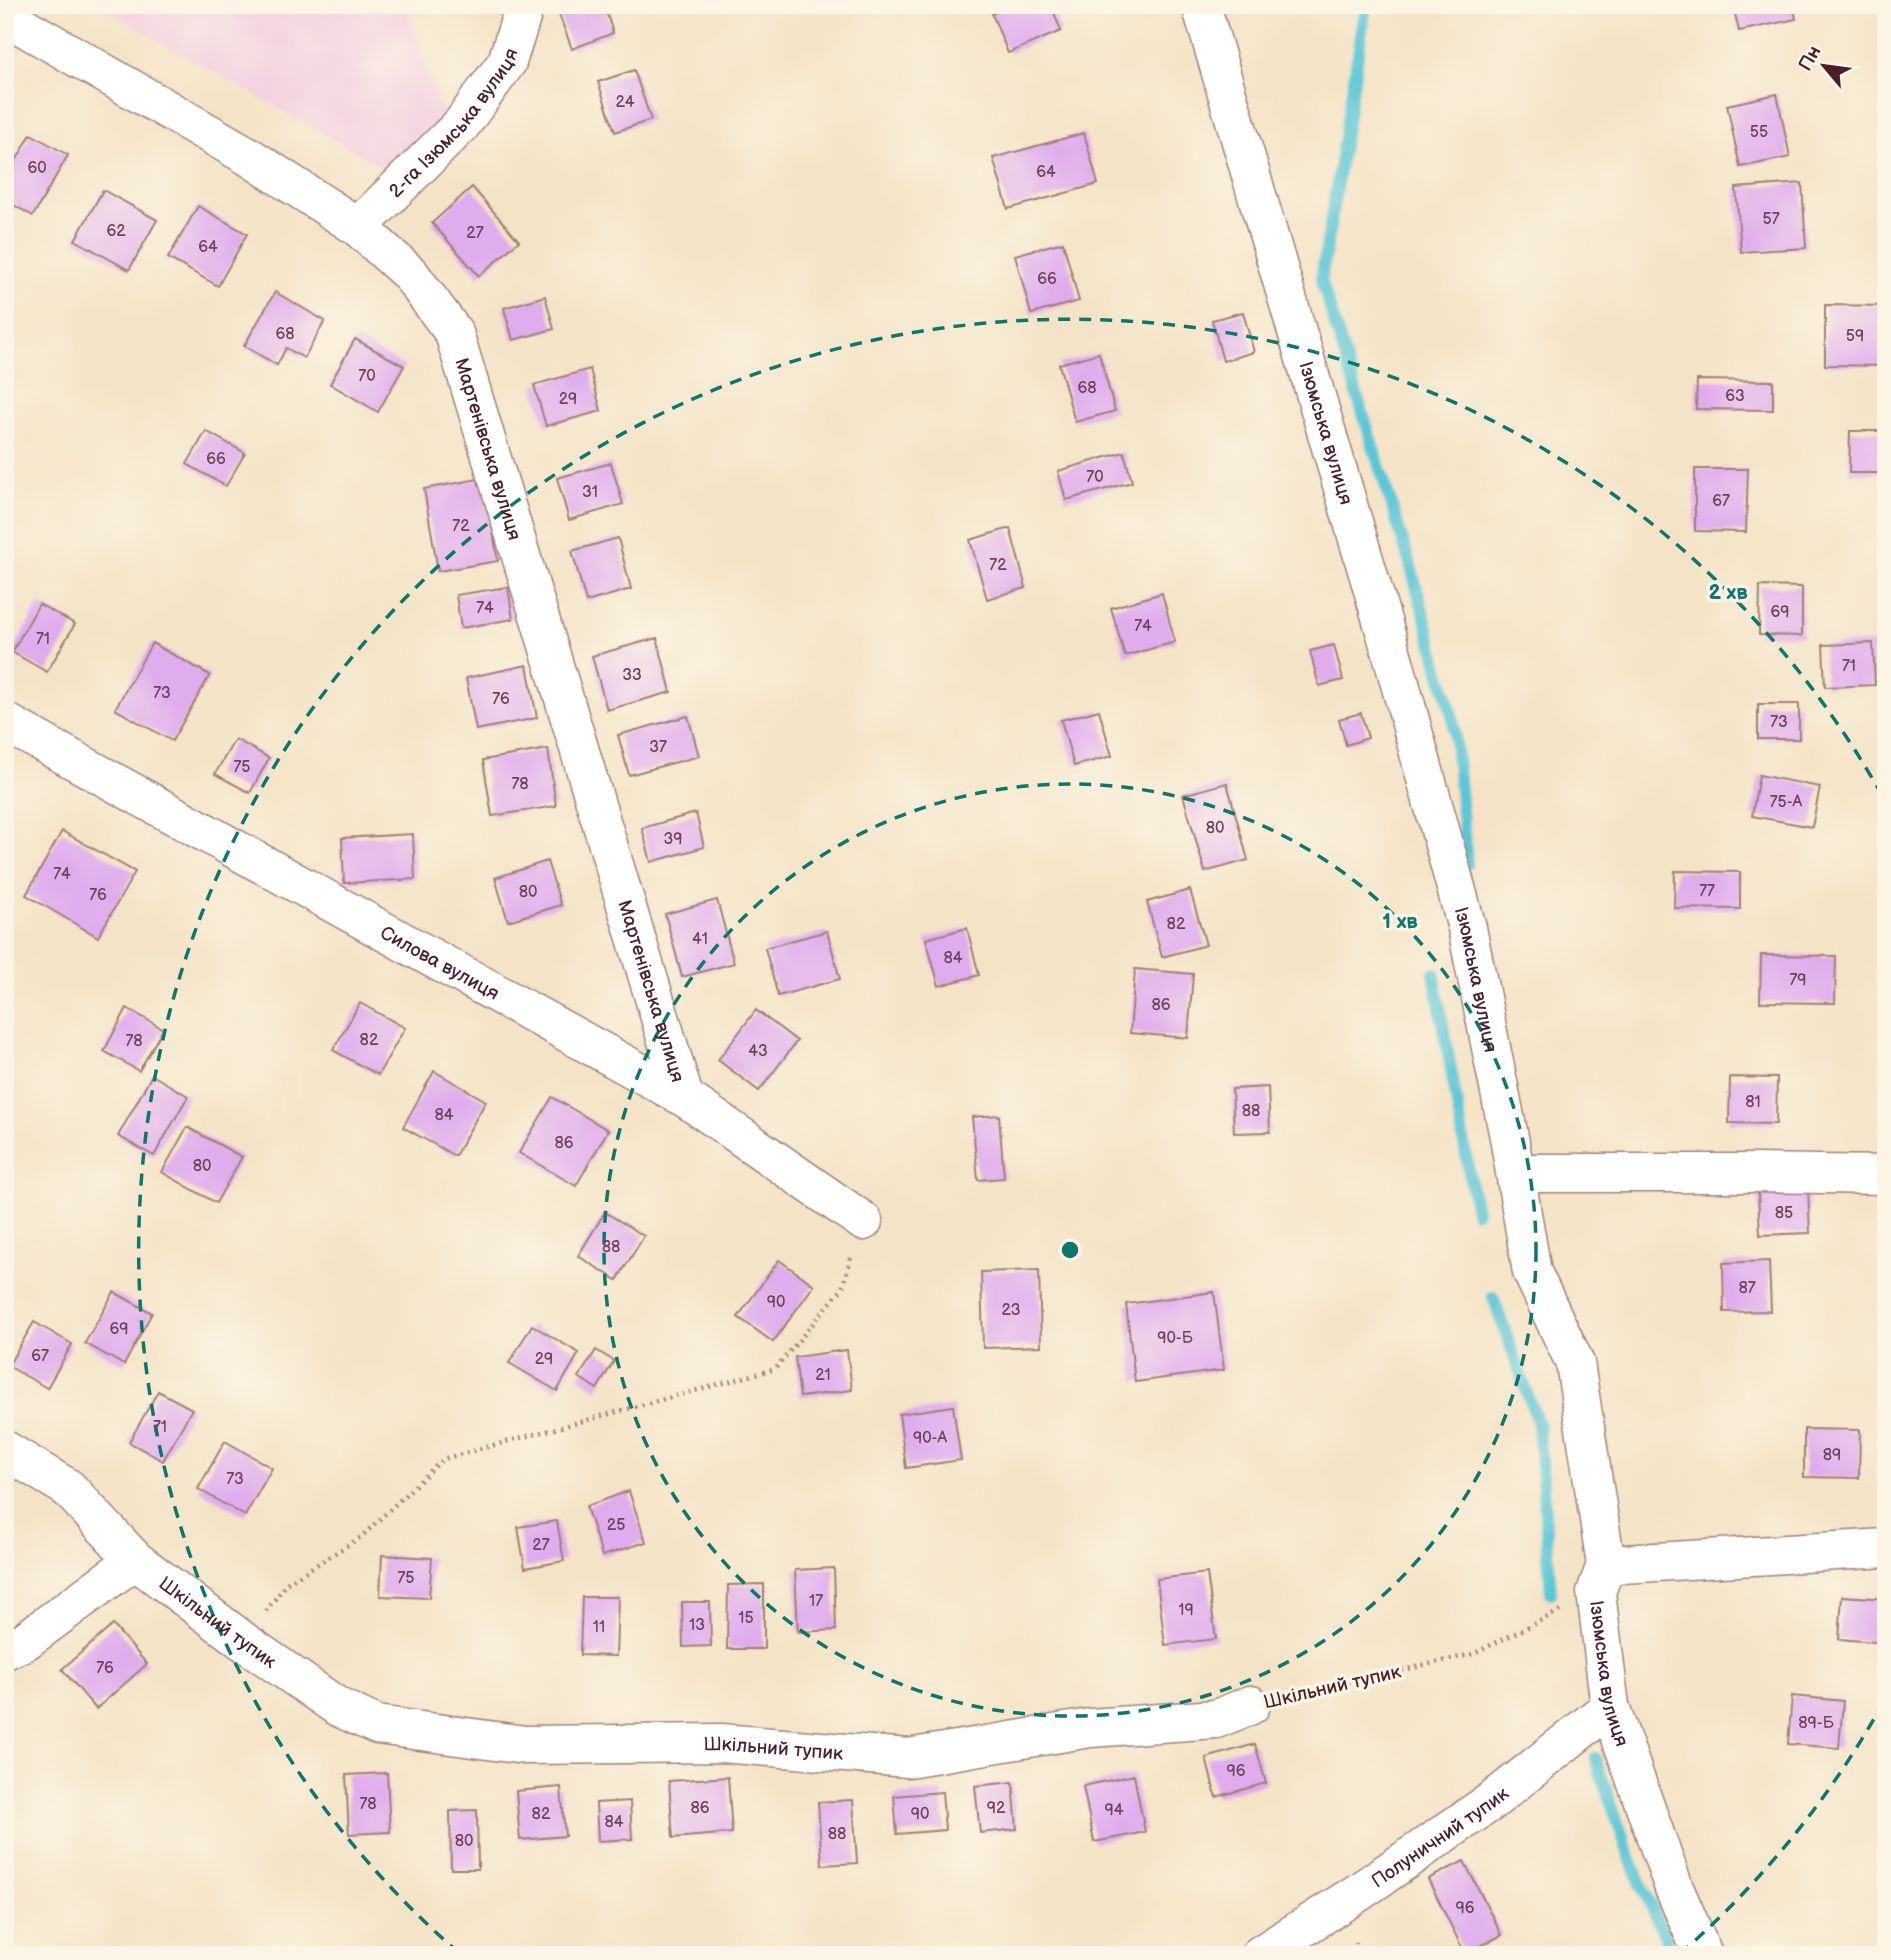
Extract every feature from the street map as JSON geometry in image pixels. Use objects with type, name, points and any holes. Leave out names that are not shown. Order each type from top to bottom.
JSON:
[{"type":"street","name":"2-га Ізюмська вулиця","points":[[358,227],[461,125],[507,62],[525,5]]},
{"type":"street","name":"Ізюмська вулиця","points":[[1201,5],[1393,658],[1467,928],[1516,1174],[1532,1272],[1575,1363],[1601,1579],[1610,1707],[1675,1888],[1703,1955]]},
{"type":"street","name":"Мартенівська вулиця","points":[[5,16],[248,156],[358,227],[410,274],[454,332],[684,1097]]},
{"type":"street","name":"Силова вулиця","points":[[5,722],[684,1097],[863,1221]]},
{"type":"street","points":[[1516,1174],[1886,1175]]},
{"type":"street","name":"Шкільний тупик","points":[[5,1450],[68,1488],[135,1560],[243,1641],[338,1707],[377,1725],[524,1745],[721,1743],[908,1758],[1090,1728],[1216,1719],[1251,1705]]},
{"type":"street","points":[[1601,1579],[1886,1548]]},
{"type":"street","points":[[5,1650],[25,1641],[135,1560]]},
{"type":"street","name":"Полуничний тупик","points":[[1260,1955],[1356,1894],[1492,1801],[1610,1707]]},
{"type":"path","points":[[243,1641],[287,1583],[361,1537],[443,1459],[775,1369],[842,1289],[863,1221]]},
{"type":"path","name":"Шкільний тупик","points":[[1251,1705],[1472,1654],[1601,1579]]},
{"type":"shaded area","points":[[96,5],[405,5],[445,120],[390,172]]},
{"type":"building","points":[[567,5],[604,5],[613,33],[572,49],[557,9]]},
{"type":"building","points":[[1013,5],[1051,5],[1061,31],[1008,53],[992,14]]},
{"type":"building","points":[[1733,5],[1793,5],[1796,19],[1739,31]]},
{"type":"building","points":[[634,70],[651,120],[615,132],[598,82]]},
{"type":"building","points":[[1777,94],[1790,157],[1740,167],[1727,105]]},
{"type":"building","points":[[1084,133],[1098,184],[1008,209],[993,158]]},
{"type":"building","points":[[31,134],[68,155],[33,216],[5,200],[5,180]]},
{"type":"building","points":[[1802,183],[1806,248],[1741,252],[1736,188]]},
{"type":"building","points":[[472,187],[519,241],[479,276],[432,223]]},
{"type":"building","points":[[103,190],[157,220],[129,270],[75,240]]},
{"type":"building","points":[[198,206],[247,234],[218,286],[168,258]]},
{"type":"building","points":[[1063,242],[1079,301],[1031,314],[1015,255]]},
{"type":"building","points":[[275,292],[325,321],[304,358],[286,348],[277,365],[244,346]]},
{"type":"building","points":[[545,296],[554,329],[513,340],[504,308]]},
{"type":"building","points":[[1825,305],[1886,306],[1886,366],[1825,365]]},
{"type":"building","points":[[1243,312],[1254,352],[1223,361],[1212,320]]},
{"type":"building","points":[[355,339],[404,366],[378,412],[330,384]]},
{"type":"building","points":[[1099,353],[1115,411],[1075,422],[1059,364]]},
{"type":"building","points":[[590,369],[601,411],[546,426],[534,385]]},
{"type":"building","points":[[1697,380],[1773,381],[1773,410],[1696,409]]},
{"type":"building","points":[[206,431],[245,453],[226,486],[187,464]]},
{"type":"building","points":[[1850,431],[1886,431],[1886,473],[1849,473]]},
{"type":"building","points":[[1124,452],[1132,482],[1066,500],[1058,471]]},
{"type":"building","points":[[611,463],[623,504],[569,520],[557,478]]},
{"type":"building","points":[[1695,469],[1748,469],[1746,532],[1695,531]]},
{"type":"building","points":[[484,478],[498,561],[438,571],[424,489]]},
{"type":"building","points":[[1010,528],[1026,588],[987,599],[970,540]]},
{"type":"building","points":[[618,538],[631,589],[586,602],[572,551]]},
{"type":"building","points":[[1760,586],[1802,587],[1802,636],[1759,635]]},
{"type":"building","points":[[508,587],[513,619],[461,628],[456,595]]},
{"type":"building","points":[[1162,593],[1175,642],[1125,656],[1111,608]]},
{"type":"building","points":[[39,604],[75,624],[47,672],[12,652]]},
{"type":"building","points":[[657,638],[671,692],[607,710],[592,656]]},
{"type":"building","points":[[152,643],[210,675],[172,741],[115,709]]},
{"type":"building","points":[[1873,643],[1875,685],[1825,687],[1823,645]]},
{"type":"building","points":[[1334,645],[1343,680],[1319,686],[1310,651]]},
{"type":"building","points":[[527,665],[537,718],[476,730],[466,678]]},
{"type":"building","points":[[1758,704],[1799,704],[1799,739],[1758,739]]},
{"type":"building","points":[[1099,710],[1112,756],[1074,766],[1061,720]]},
{"type":"building","points":[[1361,713],[1368,738],[1346,745],[1339,719]]},
{"type":"building","points":[[688,716],[699,756],[629,775],[618,735]]},
{"type":"building","points":[[235,739],[269,758],[250,793],[215,774]]},
{"type":"building","points":[[548,749],[556,806],[492,816],[483,760]]},
{"type":"building","points":[[1759,775],[1820,787],[1812,827],[1752,816]]},
{"type":"building","points":[[1227,783],[1248,860],[1205,872],[1183,795]]},
{"type":"building","points":[[696,813],[704,847],[651,862],[642,828]]},
{"type":"building","points":[[62,831],[135,872],[98,937],[26,895]]},
{"type":"building","points":[[413,834],[415,879],[344,883],[342,838]]},
{"type":"building","points":[[547,861],[561,905],[508,921],[495,878]]},
{"type":"building","points":[[1675,871],[1740,872],[1740,909],[1674,908]]},
{"type":"building","points":[[1190,890],[1206,945],[1162,957],[1147,902]]},
{"type":"building","points":[[717,900],[734,963],[682,977],[665,914]]},
{"type":"building","points":[[967,928],[979,975],[939,986],[926,939]]},
{"type":"building","points":[[827,931],[840,979],[778,996],[765,948]]},
{"type":"building","points":[[1761,955],[1836,956],[1835,1003],[1760,1002]]},
{"type":"building","points":[[1135,969],[1193,974],[1188,1038],[1130,1033]]},
{"type":"building","points":[[360,1003],[405,1028],[378,1075],[333,1050]]},
{"type":"building","points":[[127,1008],[163,1029],[139,1071],[104,1051]]},
{"type":"building","points":[[756,1010],[797,1041],[759,1091],[718,1060]]},
{"type":"building","points":[[434,1071],[486,1101],[455,1156],[403,1127]]},
{"type":"building","points":[[152,1075],[188,1096],[154,1156],[118,1136]]},
{"type":"building","points":[[1730,1077],[1777,1078],[1776,1124],[1729,1123]]},
{"type":"building","points":[[1268,1087],[1270,1132],[1234,1133],[1232,1089]]},
{"type":"building","points":[[552,1097],[608,1130],[576,1186],[519,1153]]},
{"type":"building","points":[[999,1115],[1004,1178],[978,1180],[972,1117]]},
{"type":"building","points":[[187,1127],[242,1157],[216,1203],[162,1172]]},
{"type":"building","points":[[1808,1189],[1810,1233],[1760,1235],[1758,1192]]},
{"type":"building","points":[[605,1212],[644,1236],[617,1280],[578,1256]]},
{"type":"building","points":[[779,1260],[814,1285],[773,1342],[738,1317]]},
{"type":"building","points":[[1769,1261],[1771,1311],[1724,1312],[1723,1263]]},
{"type":"building","points":[[1039,1270],[1041,1346],[983,1348],[981,1272]]},
{"type":"building","points":[[114,1292],[152,1313],[124,1365],[85,1343]]},
{"type":"building","points":[[1214,1292],[1224,1370],[1135,1382],[1126,1304]]},
{"type":"building","points":[[34,1322],[72,1344],[47,1388],[8,1366]]},
{"type":"building","points":[[532,1325],[579,1353],[557,1391],[509,1363]]},
{"type":"building","points":[[596,1350],[614,1361],[597,1389],[579,1377]]},
{"type":"building","points":[[847,1350],[852,1390],[800,1397],[795,1357]]},
{"type":"building","points":[[158,1391],[192,1409],[163,1461],[129,1442]]},
{"type":"building","points":[[953,1406],[961,1460],[906,1468],[899,1414]]},
{"type":"building","points":[[1804,1429],[1860,1430],[1859,1478],[1804,1477]]},
{"type":"building","points":[[225,1441],[272,1468],[245,1516],[198,1489]]},
{"type":"building","points":[[629,1491],[646,1542],[602,1556],[586,1506]]},
{"type":"building","points":[[557,1521],[564,1561],[525,1568],[518,1527]]},
{"type":"building","points":[[382,1555],[432,1558],[429,1598],[380,1596]]},
{"type":"building","points":[[834,1568],[836,1630],[798,1632],[795,1570]]},
{"type":"building","points":[[1207,1573],[1216,1639],[1165,1645],[1157,1579]]},
{"type":"building","points":[[764,1584],[764,1649],[727,1649],[728,1585]]},
{"type":"building","points":[[1842,1596],[1886,1599],[1886,1643],[1839,1639]]},
{"type":"building","points":[[582,1597],[618,1597],[616,1656],[580,1655]]},
{"type":"building","points":[[682,1602],[710,1602],[711,1646],[683,1647]]},
{"type":"building","points":[[113,1625],[147,1664],[96,1709],[62,1669]]},
{"type":"building","points":[[1792,1696],[1843,1701],[1839,1748],[1788,1744]]},
{"type":"building","points":[[1255,1744],[1266,1783],[1216,1797],[1206,1758]]},
{"type":"building","points":[[387,1773],[390,1832],[349,1834],[346,1775]]},
{"type":"building","points":[[1134,1775],[1145,1832],[1094,1842],[1083,1786]]},
{"type":"building","points":[[728,1777],[732,1833],[673,1838],[669,1781]]},
{"type":"building","points":[[1013,1782],[1017,1829],[980,1833],[975,1786]]},
{"type":"building","points":[[561,1787],[565,1836],[520,1840],[516,1791]]},
{"type":"building","points":[[942,1792],[945,1830],[897,1834],[894,1796]]},
{"type":"building","points":[[853,1800],[857,1863],[822,1865],[818,1802]]},
{"type":"building","points":[[630,1801],[632,1839],[598,1841],[596,1803]]},
{"type":"building","points":[[477,1810],[478,1869],[451,1869],[450,1811]]},
{"type":"building","points":[[1464,1861],[1502,1935],[1465,1954],[1428,1879]]},
{"type":"waterway","points":[[1366,5],[1321,280],[1410,564],[1453,718],[1467,864]]},
{"type":"waterway","points":[[1434,973],[1476,1212]]},
{"type":"waterway","points":[[1493,1297],[1538,1423],[1551,1593]]},
{"type":"waterway","points":[[1595,1758],[1633,1866],[1673,1955]]}]
